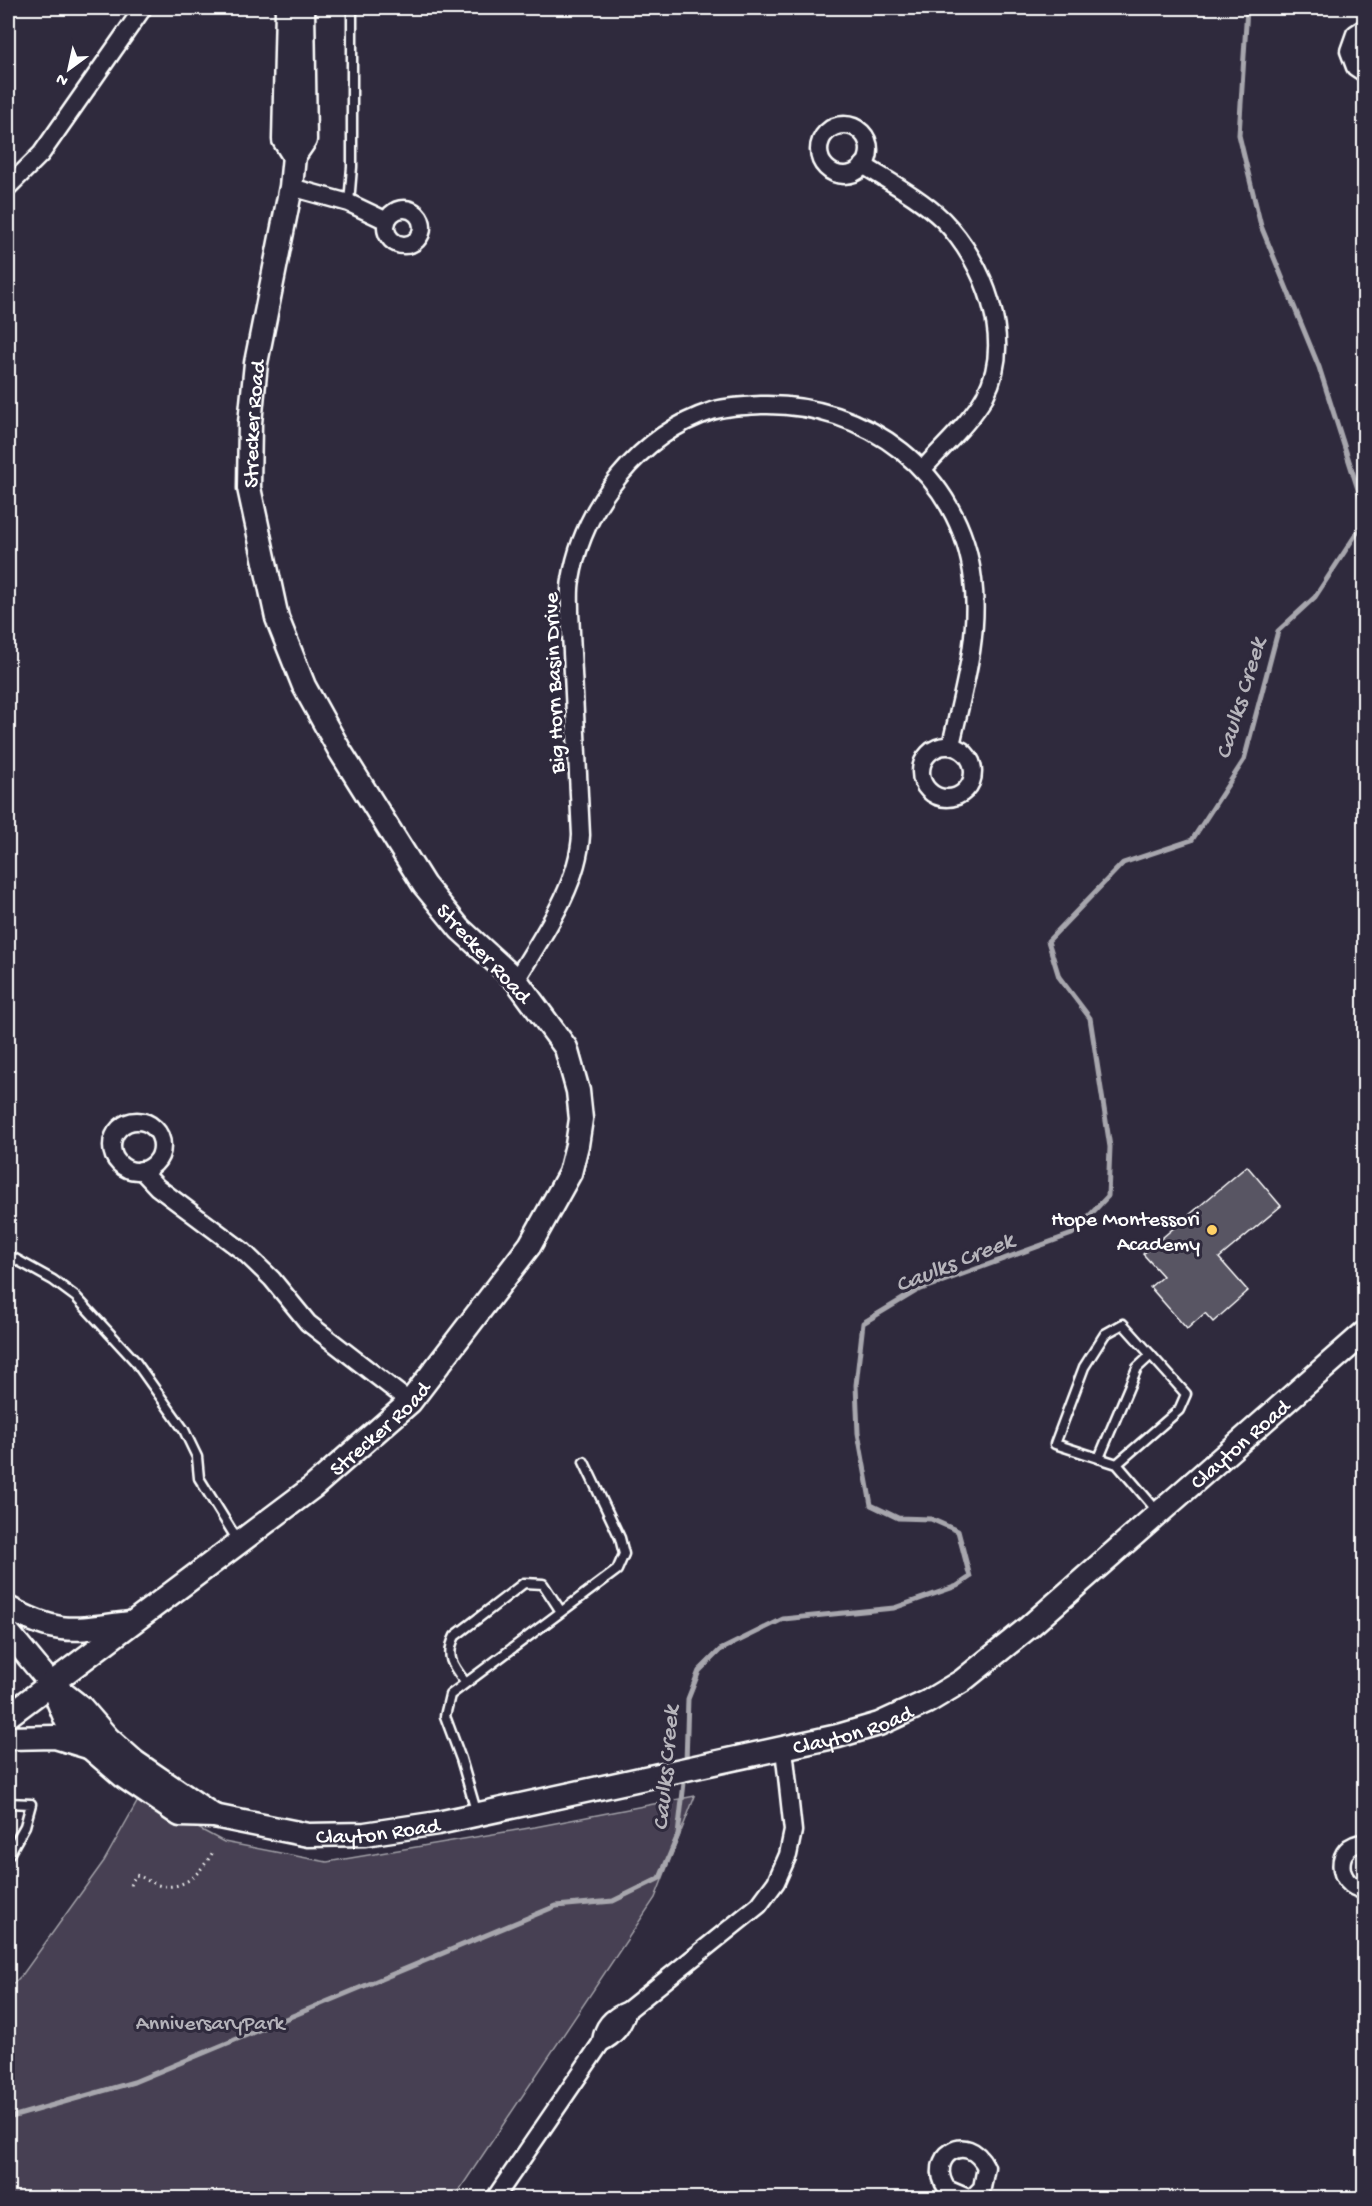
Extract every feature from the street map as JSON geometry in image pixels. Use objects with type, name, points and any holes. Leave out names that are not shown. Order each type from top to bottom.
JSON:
[{"type":"street","points":[[8,187],[41,154],[143,8]]},
{"type":"street","name":"Strecker Road","points":[[286,8],[284,140],[294,156]]},
{"type":"street","name":"Strecker Road","points":[[8,1716],[238,1541],[313,1487],[410,1402],[530,1245],[573,1164],[580,1119],[573,1069],[566,1048],[516,980],[460,929],[424,885],[392,836],[304,686],[277,618],[249,488],[250,423],[256,363],[291,188],[294,156],[305,140],[303,8]]},
{"type":"street","points":[[1365,27],[1355,34],[1349,51],[1355,67],[1365,73]]},
{"type":"street","points":[[863,165],[942,220],[972,256],[984,279],[992,305],[996,333],[994,358],[986,395],[923,469]]},
{"type":"street","points":[[291,188],[349,203],[387,221]]},
{"type":"street","name":"Big Horn Basin Drive","points":[[516,980],[560,904],[580,859],[581,835],[570,612],[571,580],[578,554],[600,501],[624,469],[652,443],[689,420],[714,410],[782,405],[843,417],[873,429],[899,447],[923,469],[946,499],[960,527],[973,579],[975,604],[972,649],[951,745]]},
{"type":"street","points":[[141,1170],[158,1187],[244,1252],[272,1279],[308,1323],[410,1402]]},
{"type":"street","name":"Clayton Road","points":[[51,1684],[66,1720],[89,1747],[124,1777],[180,1815],[214,1816],[308,1835],[365,1834],[477,1815],[784,1749],[879,1724],[927,1702],[962,1682],[1365,1333]]},
{"type":"street","points":[[8,1608],[39,1625],[58,1629],[131,1623]]},
{"type":"street","name":"Clayton Road","points":[[8,1632],[51,1684],[82,1708],[108,1738],[135,1762],[214,1816]]},
{"type":"street","points":[[8,1738],[49,1736],[89,1747]]},
{"type":"street","points":[[495,2199],[601,2043],[612,2038],[624,2023],[628,2010],[759,1905],[776,1882],[788,1855],[793,1831],[784,1749]]},
{"type":"street","points":[[1365,1843],[1354,1844],[1347,1848],[1341,1862],[1341,1870],[1349,1884],[1365,1890]]},
{"type":"lane","points":[[349,203],[352,167],[352,8]]},
{"type":"lane","points":[[8,1255],[53,1280],[76,1297],[135,1361],[184,1430],[197,1457],[199,1478],[238,1541]]},
{"type":"lane","points":[[1117,1464],[1179,1410],[1186,1394],[1123,1324],[1105,1334],[1084,1367],[1055,1444],[1117,1464],[1159,1513]]},
{"type":"lane","points":[[1099,1458],[1137,1368],[1151,1355]]},
{"type":"lane","points":[[477,1815],[461,1759],[445,1716],[450,1695],[616,1570],[624,1554],[620,1538],[584,1462]]},
{"type":"lane","points":[[465,1682],[449,1662],[449,1648],[455,1636],[524,1583],[543,1584],[560,1611]]},
{"type":"lane","points":[[8,1803],[31,1804],[25,1826],[8,1856]]},
{"type":"path","points":[[130,1885],[136,1875],[157,1885],[182,1884],[195,1876],[214,1850]]},
{"type":"green space","name":"AnniversaryPark","points":[[695,1796],[655,1898],[454,2198],[8,2198],[8,1989],[23,1974],[104,1861],[140,1797],[224,1842],[327,1862],[535,1827]]},
{"type":"building","name":"Hope Montessori Academy","points":[[1247,1166],[1281,1206],[1219,1258],[1248,1291],[1213,1322],[1205,1313],[1187,1329],[1150,1287],[1163,1276],[1143,1254]]},
{"type":"waterway","name":"Caulks Creek","points":[[1247,8],[1239,135],[1261,226],[1319,367],[1364,508]]},
{"type":"waterway","name":"Caulks Creek","points":[[686,1762],[688,1699],[699,1671],[720,1650],[783,1619],[894,1608],[957,1586],[970,1577],[958,1531],[931,1519],[898,1518],[871,1505],[858,1433],[856,1385],[863,1323],[916,1291],[1072,1234],[1108,1196],[1110,1147],[1090,1018],[1059,977],[1048,941],[1123,863],[1192,840],[1244,760],[1278,631],[1315,597],[1364,522]]},
{"type":"waterway","name":"Caulks Creek","points":[[8,2118],[134,2082],[556,1906],[613,1901],[660,1878],[678,1835],[685,1774]]},
{"type":"place","name":"Hope Montessori Academy","points":[[1212,1230]]}]
